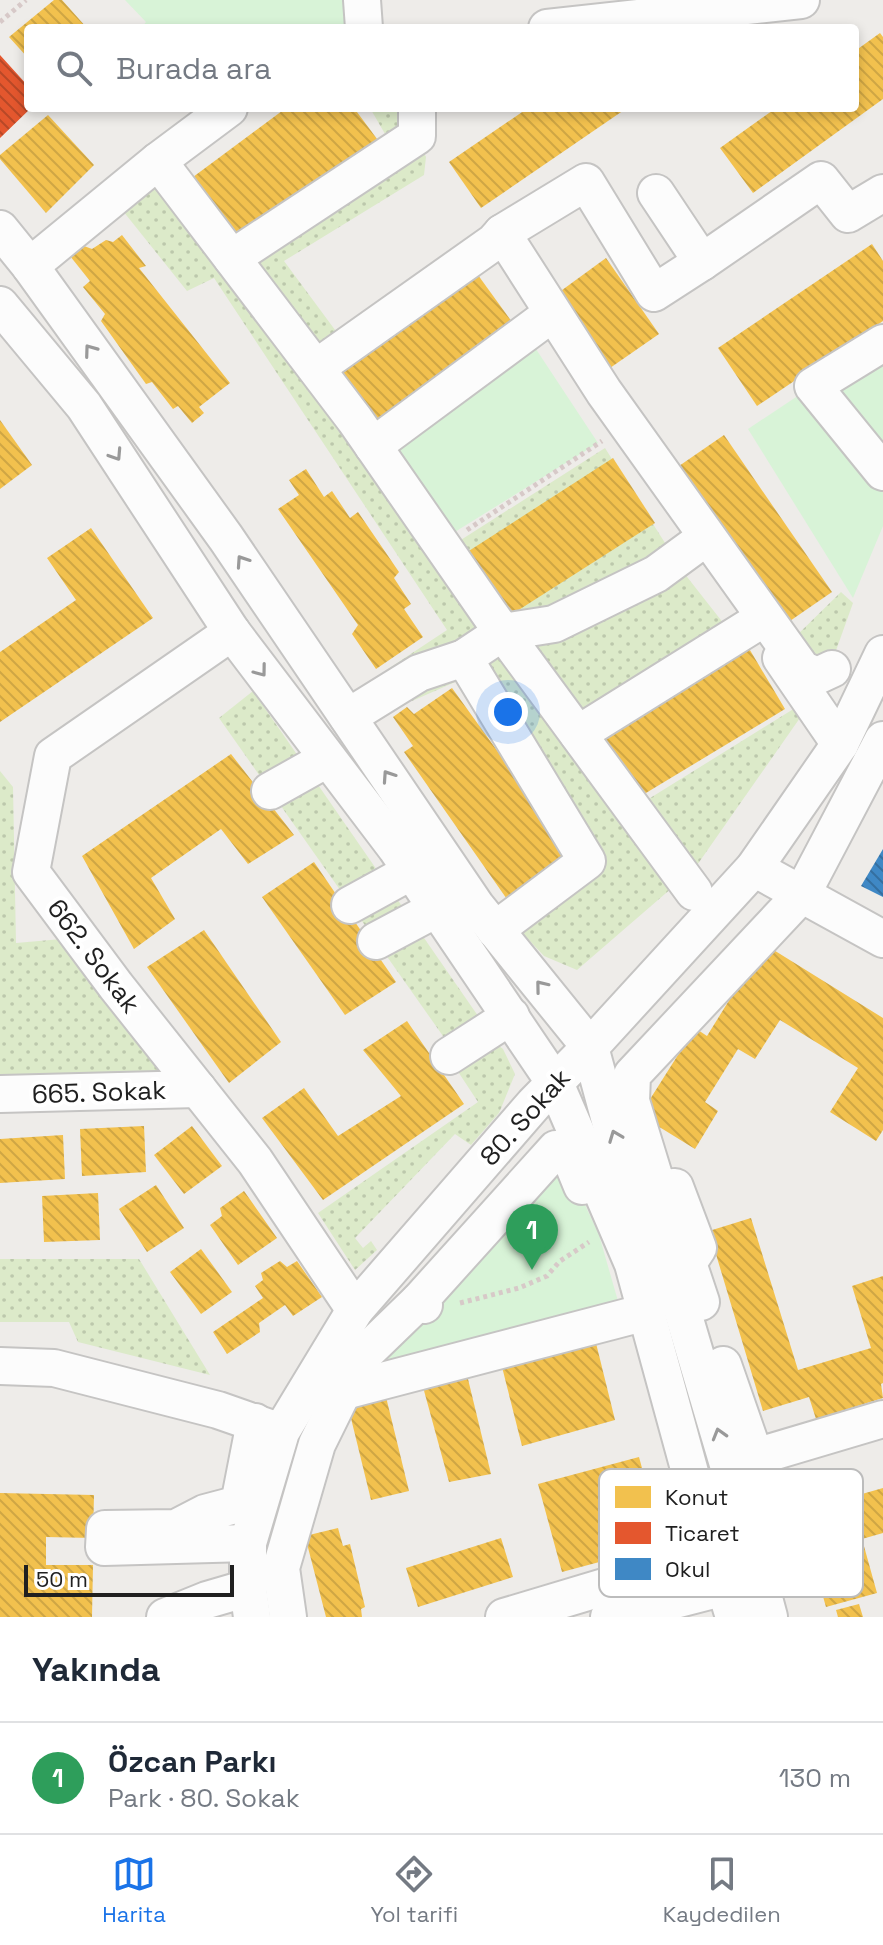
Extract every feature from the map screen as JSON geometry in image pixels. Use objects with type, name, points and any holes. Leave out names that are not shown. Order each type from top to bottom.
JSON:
[{"type":"street","points":[[362,0],[364,24]]},
{"type":"street","points":[[583,24],[801,0]]},
{"type":"street","points":[[30,266],[158,161],[224,112]]},
{"type":"street","points":[[232,258],[417,136],[417,112]]},
{"type":"street","points":[[158,161],[316,368],[503,632],[694,892]]},
{"type":"street","points":[[316,368],[498,238],[586,182],[654,293],[821,180],[848,214],[883,193]]},
{"type":"street","points":[[656,193],[702,262]]},
{"type":"street","points":[[0,229],[226,538],[476,906],[590,1047],[612,1128],[668,1262],[729,1469]]},
{"type":"street","points":[[498,238],[546,318],[840,744]]},
{"type":"street","points":[[498,238],[802,669],[817,676],[832,669]]},
{"type":"street","points":[[0,305],[84,406],[232,632],[396,848],[555,1083],[633,1264],[689,1469]]},
{"type":"street","points":[[373,446],[546,318]]},
{"type":"street","points":[[883,343],[813,386],[883,472]]},
{"type":"street","points":[[348,717],[419,673],[464,658],[503,632],[554,624],[656,574],[701,541]]},
{"type":"street","points":[[578,734],[756,623]]},
{"type":"street","name":"662. Sokak","points":[[232,632],[53,756],[31,872],[116,986],[255,1161],[355,1310]]},
{"type":"street","name":"80. Sokak","points":[[250,1602],[248,1543],[268,1427],[355,1310],[534,1104],[754,868],[840,744],[883,654]]},
{"type":"street","points":[[464,658],[587,861],[495,930]]},
{"type":"street","points":[[883,740],[802,894],[632,1075],[631,1101],[658,1189],[675,1187],[698,1248],[688,1263],[755,1457],[883,1419]]},
{"type":"street","points":[[270,791],[327,759]]},
{"type":"street","points":[[754,868],[883,939]]},
{"type":"street","points":[[350,905],[412,871]]},
{"type":"street","points":[[376,941],[438,908]]},
{"type":"street","points":[[449,1056],[511,1016]]},
{"type":"street","name":"665. Sokak","points":[[0,1094],[198,1089]]},
{"type":"street","points":[[288,1617],[281,1568],[317,1444],[359,1359],[421,1303],[556,1149],[564,1149],[573,1164],[631,1316],[676,1469]]},
{"type":"street","points":[[344,1391],[631,1316]]},
{"type":"street","points":[[0,1366],[54,1368],[218,1410],[268,1427],[239,1504],[205,1513],[176,1528],[105,1529],[104,1547],[248,1543]]},
{"type":"street","points":[[768,1469],[883,1440]]},
{"type":"street","points":[[504,1617],[599,1589]]},
{"type":"street","points":[[764,1597],[769,1617]]},
{"type":"street","points":[[165,1617],[207,1600],[250,1602]]},
{"type":"street","points":[[609,1617],[729,1602]]},
{"type":"path","points":[[0,22],[26,0]]},
{"type":"path","points":[[443,546],[622,427]]},
{"type":"path","points":[[421,1303],[447,1306],[519,1288],[547,1276],[560,1261],[600,1234]]},
{"type":"green space","points":[[125,0],[343,0],[346,24],[144,24],[146,22]]},
{"type":"green space","points":[[372,112],[405,112],[426,157],[424,175],[284,261],[341,338],[453,545],[605,448],[684,573],[735,638],[626,813],[816,695],[695,868],[577,970],[544,956],[511,921],[600,857],[469,676],[412,701],[388,669],[447,630],[214,278],[187,291],[119,206],[161,172],[243,261],[392,146]]},
{"type":"green space","points":[[528,337],[598,443],[450,535],[383,447]]},
{"type":"green space","points":[[883,339],[883,526],[853,598],[748,429]]},
{"type":"green space","points":[[841,592],[853,603],[834,656],[816,670],[789,643]]},
{"type":"green space","points":[[253,691],[485,1026],[450,1046],[219,718]]},
{"type":"green space","points":[[0,771],[13,787],[16,943],[62,939],[176,1079],[0,1084]]},
{"type":"green space","points":[[489,1038],[503,1049],[515,1074],[499,1113],[471,1145],[455,1134],[355,1238],[363,1248],[371,1241],[377,1250],[355,1270],[318,1213],[478,1102],[453,1064]]},
{"type":"green space","points":[[561,1153],[599,1235],[620,1308],[363,1371]]},
{"type":"green space","points":[[0,1259],[139,1259],[210,1375],[78,1342],[69,1322],[0,1322]]},
{"type":"building: Konut","points":[[54,0],[62,0],[83,24],[25,24]]},
{"type":"building: Konut","points":[[24,25],[24,54],[9,37]]},
{"type":"building: Konut","points":[[880,33],[883,37],[883,99],[753,193],[720,148],[770,112],[859,112],[859,48]]},
{"type":"building: Konut","points":[[281,112],[357,112],[383,147],[243,251],[189,180]]},
{"type":"building: Konut","points":[[522,112],[621,112],[481,208],[449,162]]},
{"type":"building: Konut","points":[[48,115],[94,165],[46,213],[0,159],[0,155]]},
{"type":"building: Konut","points":[[122,235],[146,266],[139,268],[230,383],[199,407],[204,413],[192,423],[178,406],[173,409],[152,382],[146,384],[101,321],[105,314],[83,287],[90,281],[70,256],[84,246],[92,249],[106,240],[113,242]]},
{"type":"building: Konut","points":[[872,244],[883,261],[883,321],[757,406],[718,348]]},
{"type":"building: Konut","points":[[606,258],[659,334],[610,368],[558,293]]},
{"type":"building: Konut","points":[[470,264],[520,333],[378,435],[328,367]]},
{"type":"building: Konut","points":[[0,420],[32,465],[0,489]]},
{"type":"building: Konut","points":[[724,435],[832,592],[787,623],[679,466]]},
{"type":"building: Konut","points":[[613,458],[655,523],[503,620],[461,556]]},
{"type":"building: Konut","points":[[306,469],[324,497],[332,491],[350,518],[358,512],[399,572],[394,578],[411,604],[404,609],[423,637],[376,669],[352,634],[358,625],[278,509],[299,495],[289,480]]},
{"type":"building: Konut","points":[[91,528],[153,618],[0,722],[0,652],[76,600],[47,558]]},
{"type":"building: Konut","points":[[744,640],[785,709],[636,799],[594,730]]},
{"type":"building: Konut","points":[[452,688],[576,860],[511,905],[404,752],[413,746],[393,717],[407,707],[414,714]]},
{"type":"building: Konut","points":[[231,754],[294,835],[248,864],[221,829],[151,878],[175,919],[134,949],[82,856]]},
{"type":"building: Konut","points":[[314,862],[396,982],[345,1015],[262,897]]},
{"type":"building: Konut","points":[[204,930],[281,1042],[229,1083],[147,967]]},
{"type":"building: Konut","points":[[764,944],[883,1018],[883,1130],[876,1141],[830,1112],[858,1068],[780,1020],[755,1059],[738,1049],[705,1102],[718,1111],[695,1149],[640,1115],[695,1028],[707,1036]]},
{"type":"building: Konut","points":[[407,1021],[464,1104],[323,1200],[262,1118],[304,1088],[338,1136],[401,1096],[363,1050]]},
{"type":"building: Konut","points":[[144,1126],[146,1172],[82,1176],[80,1129]]},
{"type":"building: Konut","points":[[192,1126],[222,1166],[184,1194],[154,1155]]},
{"type":"building: Konut","points":[[63,1135],[65,1179],[0,1183],[0,1139]]},
{"type":"building: Konut","points":[[156,1185],[184,1228],[147,1252],[119,1209]]},
{"type":"building: Konut","points":[[244,1191],[277,1238],[238,1265],[210,1225],[222,1216],[220,1208]]},
{"type":"building: Konut","points":[[98,1193],[100,1240],[44,1242],[42,1196]]},
{"type":"building: Konut","points":[[751,1218],[798,1370],[871,1348],[852,1286],[883,1276],[883,1398],[816,1419],[809,1397],[763,1411],[709,1231]]},
{"type":"building: Konut","points":[[201,1249],[232,1292],[201,1314],[170,1272]]},
{"type":"building: Konut","points":[[280,1261],[287,1267],[297,1261],[322,1297],[293,1316],[285,1305],[259,1323],[260,1332],[227,1354],[213,1332],[263,1298],[255,1286],[263,1280],[261,1273]]},
{"type":"building: Konut","points":[[594,1335],[615,1420],[522,1446],[501,1363]]},
{"type":"building: Konut","points":[[468,1379],[491,1474],[449,1482],[423,1387]]},
{"type":"building: Konut","points":[[386,1397],[409,1491],[371,1500],[348,1406]]},
{"type":"building: Konut","points":[[639,1457],[642,1469],[599,1469],[599,1562],[562,1572],[538,1484]]},
{"type":"building: Konut","points":[[883,1488],[883,1533],[863,1539],[863,1494]]},
{"type":"building: Konut","points":[[0,1493],[94,1495],[93,1538],[46,1537],[46,1565],[93,1565],[92,1617],[0,1617]]},
{"type":"building: Konut","points":[[338,1528],[343,1546],[350,1544],[365,1607],[361,1609],[362,1617],[326,1617],[305,1536]]},
{"type":"building: Konut","points":[[501,1538],[513,1577],[418,1607],[406,1568]]},
{"type":"building: Konut","points":[[863,1543],[877,1593],[863,1597]]},
{"type":"building: Konut","points":[[823,1597],[862,1597],[826,1607]]},
{"type":"building: Konut","points":[[859,1604],[863,1617],[838,1617],[836,1610]]},
{"type":"building: Ticaret","points":[[0,55],[24,82],[24,112],[27,112],[0,138]]},
{"type":"building: Okul","points":[[883,849],[883,897],[861,886]]},
{"type":"place","name":"Özcan Parkı","points":[[532,1270]]}]
